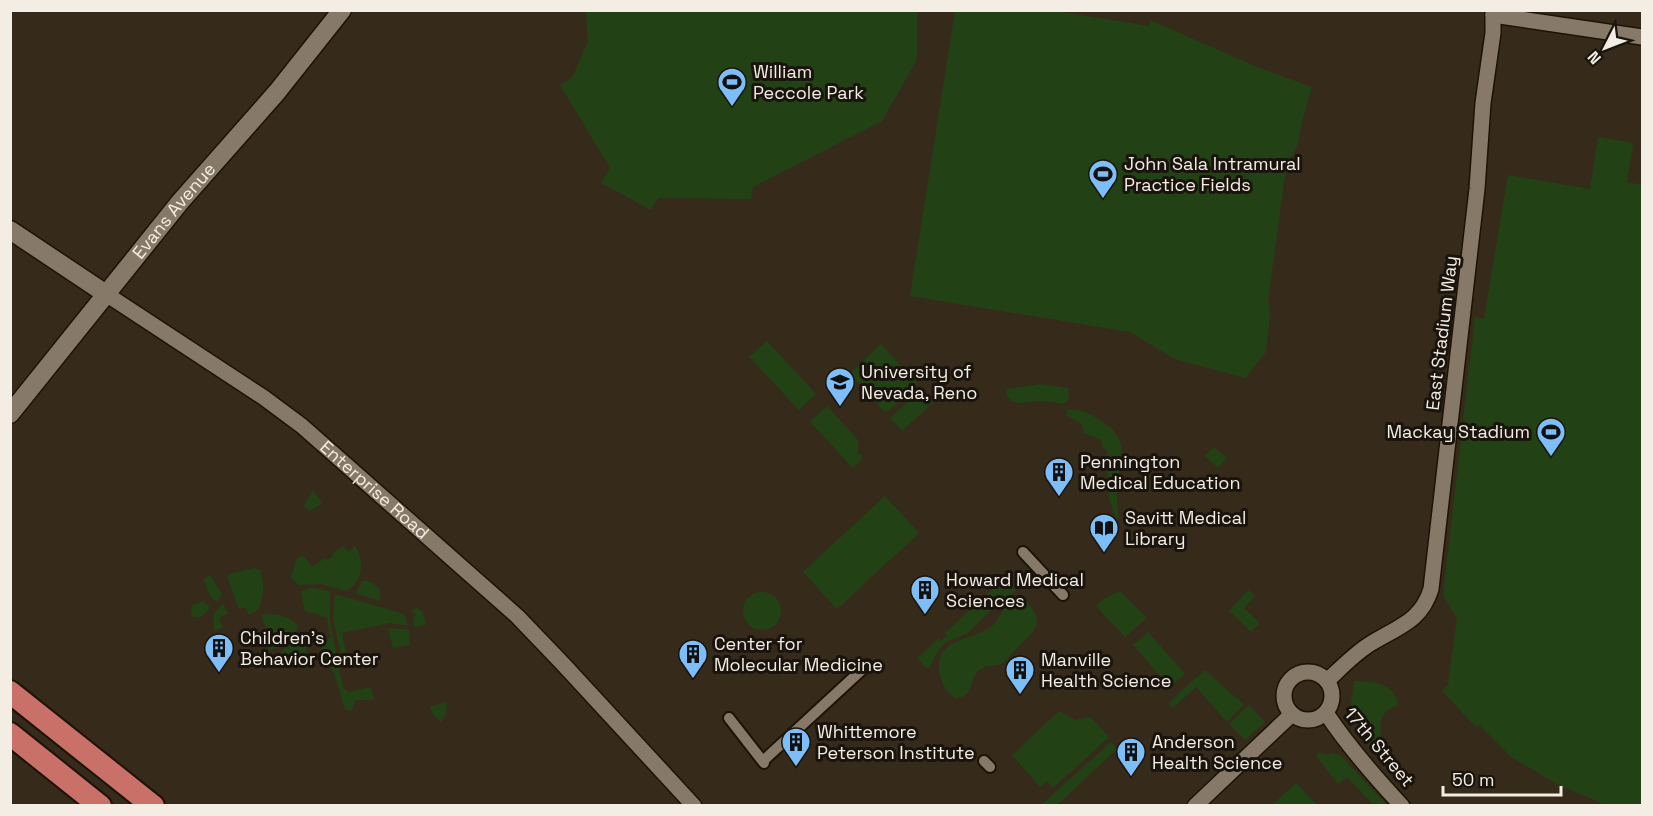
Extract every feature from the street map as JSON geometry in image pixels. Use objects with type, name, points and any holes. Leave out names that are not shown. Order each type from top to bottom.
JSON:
[{"type":"main road","points":[[10,692],[153,806]]},
{"type":"main road","points":[[10,734],[100,806]]},
{"type":"street","name":"Evans Avenue","points":[[10,414],[180,202],[277,92],[342,10]]},
{"type":"street","points":[[1493,13],[1642,37]]},
{"type":"street","name":"East Stadium Way","points":[[1327,681],[1370,645],[1412,619],[1422,610],[1431,589],[1477,189],[1483,103],[1493,33],[1493,13]]},
{"type":"street","name":"Enterprise Road","points":[[10,230],[263,397],[302,426],[525,624],[694,806]]},
{"type":"street","points":[[1023,552],[1063,596]]},
{"type":"street","points":[[729,718],[764,762],[867,665]]},
{"type":"street","points":[[1303,672],[1323,676],[1332,693],[1332,700],[1326,713],[1313,720],[1299,718],[1292,714],[1285,702],[1289,681],[1303,672]]},
{"type":"street","name":"17th Street","points":[[1326,713],[1367,767],[1402,806]]},
{"type":"street","points":[[1195,806],[1292,714]]},
{"type":"green space","name":"William Peccole Park","points":[[586,11],[917,11],[917,56],[882,121],[753,187],[751,199],[658,198],[651,210],[601,183],[610,168],[560,85],[572,78],[588,41]]},
{"type":"green space","name":"John Sala Intramural Practice Fields","points":[[955,11],[1056,11],[1149,26],[1150,20],[1257,67],[1312,87],[1298,144],[1285,176],[1268,301],[1270,315],[1266,352],[1245,378],[1175,359],[1130,332],[910,296]]},
{"type":"green space","name":"Mackay Stadium","points":[[1598,137],[1633,143],[1627,182],[1642,185],[1642,805],[1605,805],[1557,784],[1511,757],[1479,725],[1476,727],[1442,691],[1448,685],[1457,618],[1443,595],[1475,317],[1484,319],[1508,175],[1590,189]]},
{"type":"green space","points":[[767,341],[816,394],[799,410],[749,357]]},
{"type":"green space","points":[[881,344],[918,384],[886,413],[850,374]]},
{"type":"green space","points":[[1041,384],[1068,388],[1069,398],[1064,404],[1039,401],[1016,403],[1006,393],[1007,389]]},
{"type":"green space","points":[[922,389],[934,402],[902,431],[890,418]]},
{"type":"green space","points":[[827,406],[858,440],[858,455],[862,455],[861,460],[853,468],[810,422]]},
{"type":"green space","points":[[1067,410],[1079,410],[1091,415],[1108,426],[1119,439],[1121,452],[1117,503],[1119,518],[1116,518],[1109,499],[1107,450],[1103,449],[1101,440],[1084,433],[1082,424],[1066,415]]},
{"type":"green space","points":[[1214,447],[1227,458],[1218,468],[1205,456]]},
{"type":"green space","points":[[313,490],[322,503],[310,511],[304,506]]},
{"type":"green space","points":[[885,496],[919,533],[837,609],[803,572]]},
{"type":"green space","points":[[343,546],[348,552],[355,546],[361,564],[356,582],[347,591],[320,584],[299,585],[291,578],[299,557],[304,556],[312,567],[325,558],[327,560],[333,556],[332,554]]},
{"type":"green space","points":[[255,568],[260,570],[263,595],[258,610],[249,615],[245,607],[239,609],[228,579],[229,574]]},
{"type":"green space","points":[[210,575],[222,594],[218,601],[214,600],[203,579]]},
{"type":"green space","points":[[1005,577],[1016,590],[1007,598],[993,602],[991,610],[968,633],[944,643],[930,668],[926,668],[917,658],[939,638],[941,641],[947,635],[945,633],[975,605],[977,607],[984,602],[982,599]]},
{"type":"green space","points":[[362,581],[374,584],[380,589],[380,601],[356,593]]},
{"type":"green space","points":[[313,588],[330,593],[330,621],[343,688],[348,692],[371,687],[374,700],[356,700],[351,711],[345,709],[334,673],[326,663],[321,649],[330,637],[327,618],[305,612],[301,591]]},
{"type":"green space","points":[[1248,590],[1255,596],[1244,608],[1260,623],[1251,632],[1229,611]]},
{"type":"green space","points":[[1120,591],[1147,618],[1125,637],[1096,606],[1103,599]]},
{"type":"green space","points":[[762,592],[776,597],[781,611],[776,625],[762,630],[748,625],[743,611],[748,597]]},
{"type":"green space","points":[[335,594],[401,613],[405,615],[408,626],[390,623],[342,633],[348,662],[343,663],[333,619]]},
{"type":"green space","points":[[1015,597],[1024,598],[1031,606],[1037,619],[1034,630],[1001,664],[979,670],[966,695],[955,698],[947,691],[940,675],[939,663],[942,654],[947,647],[992,626]]},
{"type":"green space","points":[[204,601],[209,609],[201,617],[194,617],[191,613],[192,605]]},
{"type":"green space","points":[[223,603],[228,614],[219,618],[223,627],[214,631],[214,614]]},
{"type":"green space","points":[[417,608],[423,612],[426,625],[414,627],[413,618],[416,615],[411,610]]},
{"type":"green space","points":[[261,615],[281,616],[290,619],[298,626],[287,642],[269,650],[261,632],[267,630]]},
{"type":"green space","points":[[388,628],[409,630],[410,645],[393,648]]},
{"type":"green space","points":[[1148,632],[1185,674],[1170,687],[1133,645]]},
{"type":"green space","points":[[299,636],[307,640],[308,645],[302,662],[298,664],[289,657],[279,657],[281,652]]},
{"type":"green space","points":[[1205,670],[1244,705],[1227,722],[1196,687],[1173,708],[1168,703]]},
{"type":"green space","points":[[1354,681],[1382,685],[1393,692],[1396,698],[1398,705],[1386,712],[1381,722],[1381,747],[1375,754],[1368,745],[1351,705]]},
{"type":"green space","points":[[447,702],[446,714],[441,722],[429,707]]},
{"type":"green space","points":[[1249,705],[1265,722],[1244,739],[1229,724]]},
{"type":"green space","points":[[1059,711],[1075,720],[1091,717],[1109,737],[1053,788],[1047,781],[1040,787],[1012,755]]},
{"type":"green space","points":[[1111,742],[1117,749],[1057,805],[1041,805]]},
{"type":"green space","points":[[1319,752],[1326,755],[1332,753],[1340,755],[1387,805],[1374,805],[1347,777],[1338,784],[1316,756]]},
{"type":"green space","points":[[1296,783],[1317,805],[1272,805]]},
{"type":"place","name":"William Peccole Park","points":[[732,108]]},
{"type":"place","name":"John Sala Intramural Practice Fields","points":[[1103,200]]},
{"type":"place","name":"University of Nevada, Reno","points":[[840,408]]},
{"type":"place","name":"Mackay Stadium","points":[[1551,458]]},
{"type":"place","name":"Pennington Medical Education","points":[[1059,498]]},
{"type":"place","name":"Savitt Medical Library","points":[[1104,554]]},
{"type":"place","name":"Howard Medical Sciences","points":[[925,616]]},
{"type":"place","name":"Children's Behavior Center","points":[[219,674]]},
{"type":"place","name":"Center for Molecular Medicine","points":[[693,680]]},
{"type":"place","name":"Manville Health Science","points":[[1020,696]]},
{"type":"place","name":"Whittemore Peterson Institute","points":[[796,768]]},
{"type":"place","name":"Anderson Health Science","points":[[1131,778]]}]
